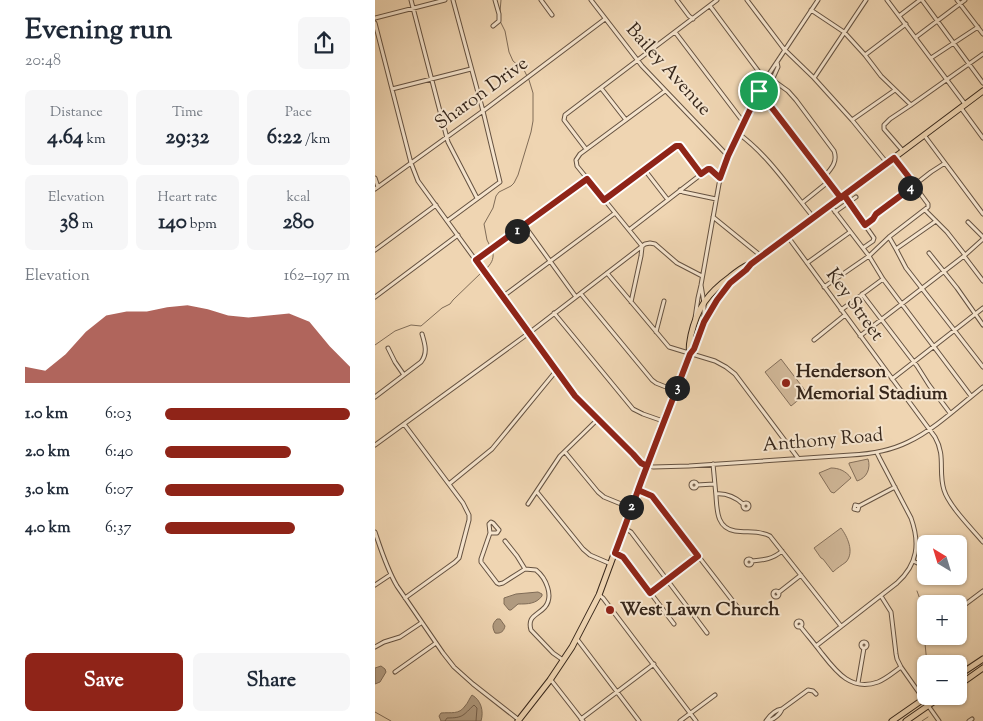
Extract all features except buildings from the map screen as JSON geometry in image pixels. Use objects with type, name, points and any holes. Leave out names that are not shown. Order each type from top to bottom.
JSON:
[{"type":"main road","points":[[519,720],[563,661],[577,639],[599,595],[663,421],[690,354],[694,349],[704,322],[723,292],[761,256],[983,91]]},
{"type":"main road","points":[[690,354],[688,348],[695,318],[704,303],[717,287],[743,267],[751,264]]},
{"type":"main road","points":[[967,670],[983,659]]},
{"type":"main road","points":[[967,679],[983,668]]},
{"type":"main road","points":[[892,721],[917,704]]},
{"type":"main road","points":[[906,721],[929,706]]},
{"type":"street","points":[[411,0],[448,142],[477,198]]},
{"type":"street","points":[[375,18],[445,0]]},
{"type":"street","points":[[447,221],[500,182],[453,0]]},
{"type":"street","points":[[493,26],[499,21],[495,0]]},
{"type":"street","points":[[541,0],[552,15]]},
{"type":"street","name":"Bailey Avenue","points":[[591,0],[637,61],[728,156]]},
{"type":"street","points":[[677,0],[693,19]]},
{"type":"street","points":[[586,149],[564,120],[565,115],[717,0]]},
{"type":"street","points":[[747,0],[784,50],[814,78],[852,120],[887,164]]},
{"type":"street","points":[[695,318],[697,298],[720,178],[728,156],[765,80],[818,0]]},
{"type":"street","points":[[814,78],[866,0]]},
{"type":"street","points":[[887,0],[947,80],[983,138]]},
{"type":"street","points":[[899,16],[921,0],[983,83]]},
{"type":"street","points":[[916,37],[959,2],[965,0]]},
{"type":"street","points":[[959,2],[983,34]]},
{"type":"street","points":[[710,6],[765,80]]},
{"type":"street","points":[[811,10],[844,32],[881,76],[911,105]]},
{"type":"street","name":"Sharon Drive","points":[[376,188],[483,111],[605,19]]},
{"type":"street","points":[[375,23],[411,163],[418,181],[575,396],[637,459],[647,466]]},
{"type":"street","points":[[865,55],[906,24]]},
{"type":"street","points":[[931,58],[978,26]]},
{"type":"street","points":[[675,32],[744,123]]},
{"type":"street","points":[[903,151],[883,127],[888,120],[983,54]]},
{"type":"street","points":[[776,62],[778,67],[773,78],[774,82],[788,91],[796,100],[834,151],[835,162],[824,177]]},
{"type":"street","points":[[392,90],[471,69]]},
{"type":"street","points":[[601,88],[626,120]]},
{"type":"street","points":[[852,120],[895,90]]},
{"type":"street","points":[[631,302],[642,246],[576,163],[577,158],[586,149],[665,91]]},
{"type":"street","points":[[759,91],[828,182],[849,202],[873,237],[874,240],[863,248]]},
{"type":"street","points":[[739,134],[774,167],[814,218]]},
{"type":"street","points":[[924,135],[983,214]]},
{"type":"street","points":[[604,200],[678,145],[701,174]]},
{"type":"street","points":[[825,287],[869,256],[889,237],[929,205],[894,158]]},
{"type":"street","points":[[865,225],[876,214],[945,163]]},
{"type":"street","points":[[644,169],[668,200]]},
{"type":"street","points":[[629,230],[708,169],[720,178]]},
{"type":"street","points":[[375,178],[376,188]]},
{"type":"street","points":[[476,260],[587,179]]},
{"type":"street","points":[[802,203],[828,182]]},
{"type":"street","points":[[680,190],[716,199]]},
{"type":"street","points":[[835,212],[856,197]]},
{"type":"street","points":[[375,250],[436,205]]},
{"type":"street","points":[[830,205],[869,256],[901,304],[971,396]]},
{"type":"street","points":[[925,210],[947,232],[983,281]]},
{"type":"street","points":[[502,297],[615,213]]},
{"type":"street","points":[[713,216],[761,256]]},
{"type":"street","points":[[896,249],[936,221]]},
{"type":"street","points":[[860,336],[944,272],[983,238],[968,222]]},
{"type":"street","points":[[525,225],[576,297]]},
{"type":"street","points":[[807,263],[850,232]]},
{"type":"street","points":[[375,297],[457,235]]},
{"type":"street","name":"Key Street","points":[[788,237],[929,429],[940,447],[945,493],[983,542]]},
{"type":"street","points":[[889,237],[906,268],[983,367]]},
{"type":"street","points":[[375,445],[529,333],[647,243],[655,244],[677,263],[702,276]]},
{"type":"street","points":[[929,253],[983,325]]},
{"type":"street","points":[[607,273],[669,347],[715,361],[732,371],[799,458]]},
{"type":"street","points":[[841,310],[883,279]]},
{"type":"street","points":[[701,285],[704,303],[704,322]]},
{"type":"street","points":[[581,294],[652,380],[676,391]]},
{"type":"street","points":[[862,294],[950,413]]},
{"type":"street","points":[[656,332],[664,301]]},
{"type":"street","points":[[892,379],[983,308]]},
{"type":"street","points":[[554,313],[633,409],[663,421]]},
{"type":"street","points":[[814,340],[845,315]]},
{"type":"street","points":[[375,397],[419,365],[424,359],[425,348],[421,334]]},
{"type":"street","points":[[388,348],[404,375]]},
{"type":"street","points":[[449,484],[493,449],[556,372]]},
{"type":"street","name":"Anthony Road","points":[[647,466],[713,464],[857,455],[877,452],[902,445],[917,437],[983,387]]},
{"type":"street","points":[[528,504],[560,456],[597,420]]},
{"type":"street","points":[[404,424],[463,503],[469,515],[469,525],[459,558],[405,598]]},
{"type":"street","points":[[565,452],[598,492],[604,497],[631,508]]},
{"type":"street","points":[[816,646],[902,579],[913,562],[917,542],[915,527],[877,452]]},
{"type":"street","points":[[713,464],[717,512],[723,525],[735,531],[761,532],[773,539],[841,627]]},
{"type":"street","points":[[697,485],[714,484]]},
{"type":"street","points":[[859,506],[895,487]]},
{"type":"street","points":[[638,490],[652,496],[739,609]]},
{"type":"street","points":[[537,492],[583,549],[590,555],[611,564]]},
{"type":"street","points":[[716,494],[733,496],[743,504]]},
{"type":"street","points":[[624,528],[631,532],[707,633]]},
{"type":"street","points":[[375,532],[391,575],[436,643],[459,672],[519,720]]},
{"type":"street","points":[[490,533],[481,562],[497,583],[503,583],[525,569],[539,572],[546,583],[549,592],[546,605],[535,615],[529,627],[563,661]]},
{"type":"street","points":[[505,541],[525,569]]},
{"type":"street","points":[[752,561],[769,559],[782,551]]},
{"type":"street","points":[[615,553],[623,557],[674,624]]},
{"type":"street","points":[[650,593],[698,556]]},
{"type":"street","points":[[913,562],[917,564]]},
{"type":"street","points":[[375,585],[391,575]]},
{"type":"street","points":[[778,593],[801,575]]},
{"type":"street","points":[[967,603],[983,592]]},
{"type":"street","points":[[599,595],[696,721]]},
{"type":"street","points":[[881,596],[891,612],[897,659],[917,687]]},
{"type":"street","points":[[375,647],[400,637],[421,623]]},
{"type":"street","points":[[800,626],[839,674],[851,681],[870,684],[879,682],[901,667]]},
{"type":"street","points":[[577,639],[639,721]]},
{"type":"street","points":[[395,672],[436,643]]},
{"type":"street","points":[[858,683],[864,648]]},
{"type":"street","points":[[550,680],[582,720],[654,664]]},
{"type":"street","points":[[767,721],[776,717],[782,709],[808,690],[813,690],[816,694]]},
{"type":"street","points":[[680,721],[715,696]]},
{"type":"street","points":[[929,706],[939,721]]},
{"type":"shaded area","name":"Henderson Memorial Stadium","points":[[781,359],[807,393],[791,406],[765,372]]},
{"type":"shaded area","points":[[868,459],[869,466],[867,472],[863,478],[857,481],[849,463]]},
{"type":"shaded area","points":[[831,468],[842,470],[851,478],[834,493],[831,492],[819,473]]},
{"type":"shaded area","points":[[841,528],[848,540],[850,554],[846,562],[833,572],[814,548]]},
{"type":"water","points":[[538,592],[542,596],[534,602],[518,604],[511,610],[504,604],[504,598],[516,594]]},
{"type":"water","points":[[497,619],[500,619],[505,626],[502,632],[495,633],[493,624]]},
{"type":"water","points":[[381,666],[386,672],[380,682],[375,684],[375,668]]},
{"type":"water","points":[[472,695],[481,706],[481,721],[441,721],[439,716],[441,713],[460,711]]},
{"type":"waterway","points":[[500,12],[501,0]]},
{"type":"waterway","points":[[491,248],[487,240],[484,224],[493,208],[496,196],[499,192],[511,186],[518,175],[533,121],[533,93],[529,80],[524,70],[513,61],[509,52],[505,31],[500,21]]},
{"type":"waterway","points":[[485,270],[492,262],[493,252]]},
{"type":"waterway","points":[[375,345],[395,331],[411,325],[421,326],[442,308],[450,304],[482,272]]},
{"type":"waterway","points":[[917,591],[921,602],[926,655]]},
{"type":"waterway","points":[[375,712],[391,721]]},
{"type":"waterway","points":[[922,721],[928,717]]},
{"type":"place","name":"Henderson Memorial Stadium","points":[[786,383]]},
{"type":"place","name":"West Lawn Church","points":[[610,610]]},
{"type":"route","points":[[759,91],[728,156],[720,178],[710,169],[701,174],[678,145],[604,200],[587,179],[476,260],[575,396],[641,463],[647,466],[635,499],[624,528],[615,553],[623,557],[650,593],[698,556],[651,494],[648,493],[638,490],[647,466],[663,421],[690,354],[694,349],[704,322],[717,300],[730,283],[751,264],[841,198],[894,158],[915,185],[876,214],[865,225],[844,195],[841,198],[824,177],[759,91]]}]
